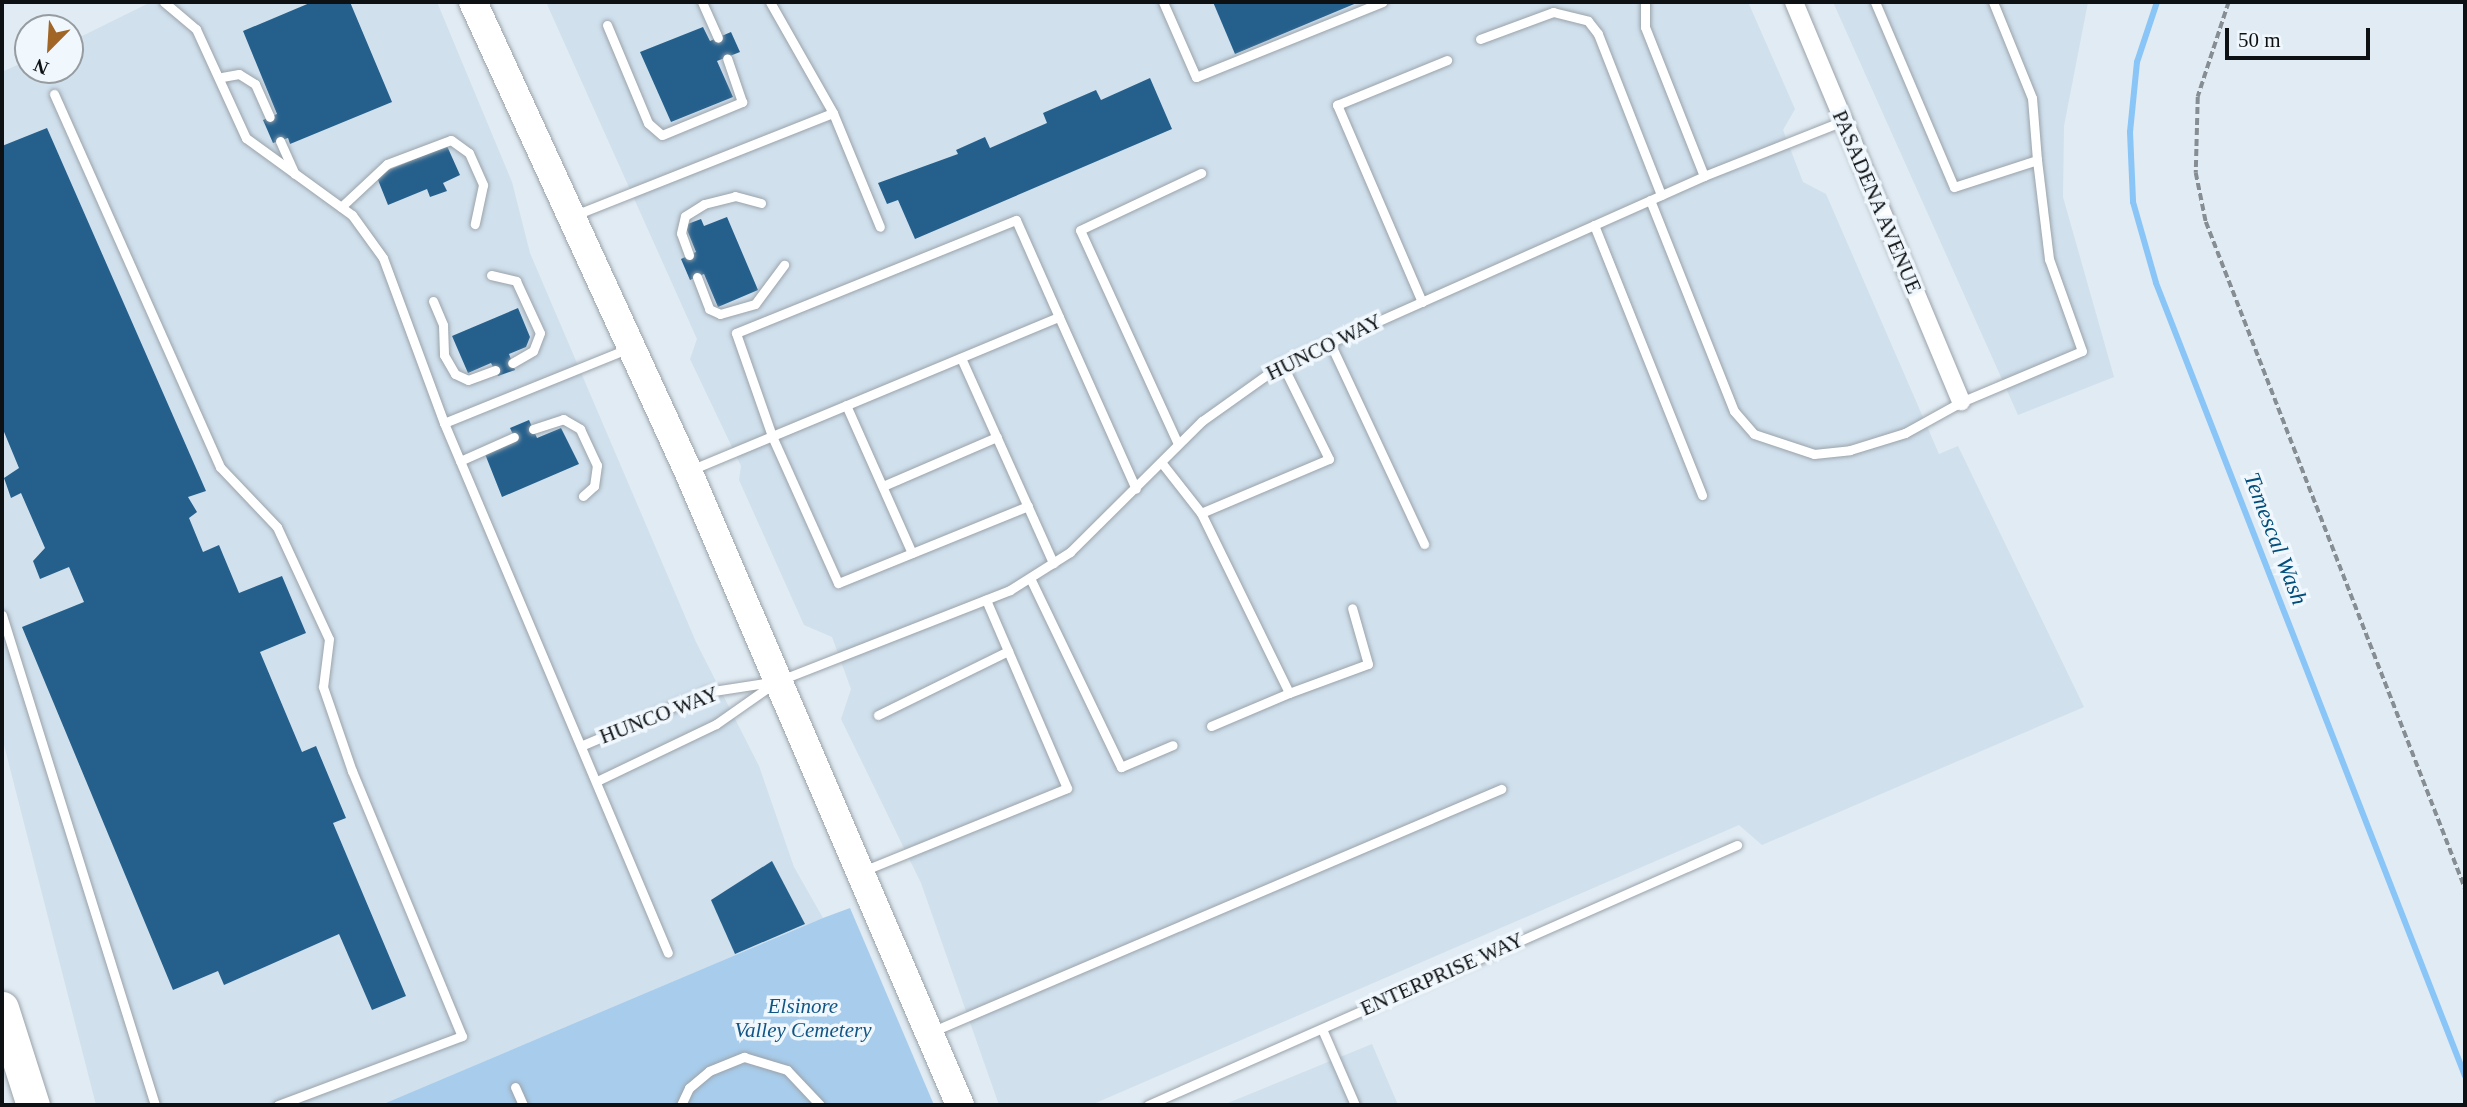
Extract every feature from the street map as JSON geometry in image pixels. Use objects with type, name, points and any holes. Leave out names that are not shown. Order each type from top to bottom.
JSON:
[{"type":"highway","points":[[2,1007],[33,1105]]},
{"type":"main road","points":[[472,2],[688,471],[874,898],[960,1105]]},
{"type":"street","name":"PASADENA AVENUE","points":[[1794,2],[1961,402]]},
{"type":"lane","points":[[164,2],[195,29],[222,77],[246,138],[341,207],[383,258],[444,422],[583,746],[668,953]]},
{"type":"lane","points":[[702,2],[718,38]]},
{"type":"lane","points":[[769,2],[833,113],[880,227]]},
{"type":"lane","points":[[1163,2],[1196,78],[1383,2]]},
{"type":"lane","points":[[1644,2],[1645,27],[1704,176]]},
{"type":"lane","points":[[1875,2],[1954,187],[2037,160]]},
{"type":"lane","points":[[1650,200],[1734,411],[1754,434],[1814,454],[1850,450],[1905,433],[1961,402],[2082,351],[2049,259],[2032,98],[1993,2]]},
{"type":"lane","points":[[1480,39],[1553,12],[1588,20],[1598,34],[1661,195]]},
{"type":"lane","points":[[607,25],[648,123],[662,135],[677,134],[742,102],[727,58]]},
{"type":"lane","points":[[1422,302],[1337,105],[1447,60]]},
{"type":"lane","points":[[222,77],[239,74],[255,84],[270,117]]},
{"type":"lane","points":[[54,94],[220,467],[277,527],[329,639],[323,687],[462,1036],[278,1105]]},
{"type":"lane","points":[[570,216],[833,113]]},
{"type":"lane","name":"HUNCO WAY","points":[[583,746],[707,692],[778,681],[986,600],[1054,563],[1136,489],[1178,444],[1282,364],[1704,176],[1843,121]]},
{"type":"lane","points":[[280,141],[295,175]]},
{"type":"lane","points":[[341,207],[387,164],[451,141],[469,153],[483,185],[475,224]]},
{"type":"lane","points":[[1178,444],[1080,230],[1201,173]]},
{"type":"lane","points":[[689,255],[681,233],[685,216],[704,204],[735,196],[761,203]]},
{"type":"lane","points":[[1028,506],[838,583],[772,436],[736,333],[1016,220],[1136,489]]},
{"type":"lane","points":[[1594,225],[1702,495]]},
{"type":"lane","points":[[697,276],[709,309],[720,314],[755,304],[784,265]]},
{"type":"lane","points":[[491,275],[516,281],[540,333],[533,351],[512,363]]},
{"type":"lane","points":[[433,301],[443,325],[444,355],[455,374],[468,380],[495,370]]},
{"type":"lane","points":[[688,471],[1059,317]]},
{"type":"lane","points":[[1330,343],[1424,544]]},
{"type":"lane","points":[[444,422],[632,347]]},
{"type":"lane","points":[[961,358],[1054,563]]},
{"type":"lane","points":[[1201,513],[1329,459],[1282,364]]},
{"type":"lane","points":[[846,405],[912,553]]},
{"type":"lane","points":[[533,429],[563,419],[580,429],[597,465],[594,486],[583,496]]},
{"type":"lane","points":[[460,461],[514,437]]},
{"type":"lane","points":[[883,486],[997,437]]},
{"type":"lane","points":[[1161,462],[1201,513],[1289,693]]},
{"type":"lane","points":[[1030,578],[1121,767],[1173,745]]},
{"type":"lane","points":[[862,872],[1067,788],[986,600]]},
{"type":"lane","points":[[1211,726],[1368,664],[1352,608]]},
{"type":"lane","points":[[2,615],[155,1105]]},
{"type":"lane","points":[[878,715],[1008,651]]},
{"type":"lane","name":"HUNCO WAY","points":[[597,781],[716,724],[778,681]]},
{"type":"lane","points":[[930,1033],[1501,789]]},
{"type":"lane","name":"ENTERPRISE WAY","points":[[1148,1105],[1737,845]]},
{"type":"lane","points":[[1322,1029],[1355,1105]]},
{"type":"lane","points":[[681,1105],[689,1088],[709,1070],[744,1057],[787,1070],[820,1105]]},
{"type":"lane","points":[[515,1087],[523,1105]]},
{"type":"path","points":[[2230,2],[2198,97],[2196,173],[2206,222],[2465,888]]},
{"type":"shaded area","points":[[151,2],[437,2],[512,182],[530,253],[696,642],[759,766],[794,867],[823,918],[381,1105],[96,1105],[2,737],[2,72],[14,66],[14,84],[84,84],[84,35]]},
{"type":"shaded area","points":[[546,2],[1748,2],[1795,109],[1783,130],[1803,182],[1826,194],[1939,454],[1958,446],[2084,707],[1762,845],[1739,825],[1091,1105],[999,1105],[921,883],[841,719],[851,689],[832,637],[804,625],[739,480],[741,466],[690,359],[697,339]]},
{"type":"shaded area","points":[[1833,2],[2088,2],[2064,126],[2063,197],[2114,377],[2018,415]]},
{"type":"shaded area","points":[[1372,1044],[1398,1105],[1223,1105]]},
{"type":"green space","name":"Elsinore Valley Cemetery","points":[[850,908],[934,1105],[381,1105],[823,918]]},
{"type":"building","points":[[312,2],[350,2],[392,102],[290,144],[288,138],[273,143],[263,120],[277,114],[243,31]]},
{"type":"building","points":[[1213,2],[1359,2],[1235,54]]},
{"type":"building","points":[[703,27],[710,41],[731,32],[740,52],[717,61],[733,97],[671,122],[640,52]]},
{"type":"building","points":[[1150,78],[1172,129],[915,239],[898,200],[887,204],[878,183],[958,154],[956,150],[985,137],[990,148],[1047,123],[1043,113],[1096,90],[1101,100]]},
{"type":"building","points":[[47,128],[206,491],[188,497],[197,512],[189,518],[203,552],[219,545],[239,593],[282,576],[306,633],[260,652],[302,752],[316,746],[346,818],[333,823],[406,996],[372,1010],[339,934],[224,985],[218,971],[173,990],[22,627],[84,602],[69,567],[40,579],[33,561],[45,548],[21,493],[11,498],[4,478],[19,468],[2,427],[2,146]]},
{"type":"building","points":[[447,146],[460,175],[443,183],[447,191],[430,197],[427,189],[388,205],[376,175]]},
{"type":"building","points":[[727,217],[758,290],[718,307],[704,274],[690,280],[681,259],[696,252],[685,225],[701,219],[704,226]]},
{"type":"building","points":[[518,308],[530,337],[526,347],[509,354],[515,370],[498,376],[491,363],[468,373],[452,336]]},
{"type":"building","points":[[529,420],[537,438],[561,428],[579,464],[502,497],[485,454],[516,441],[510,428]]},
{"type":"building","points":[[772,861],[805,924],[735,954],[711,900]]},
{"type":"waterway","name":"Temescal Wash","points":[[2157,2],[2137,62],[2130,132],[2133,202],[2156,283],[2465,1076]]}]
